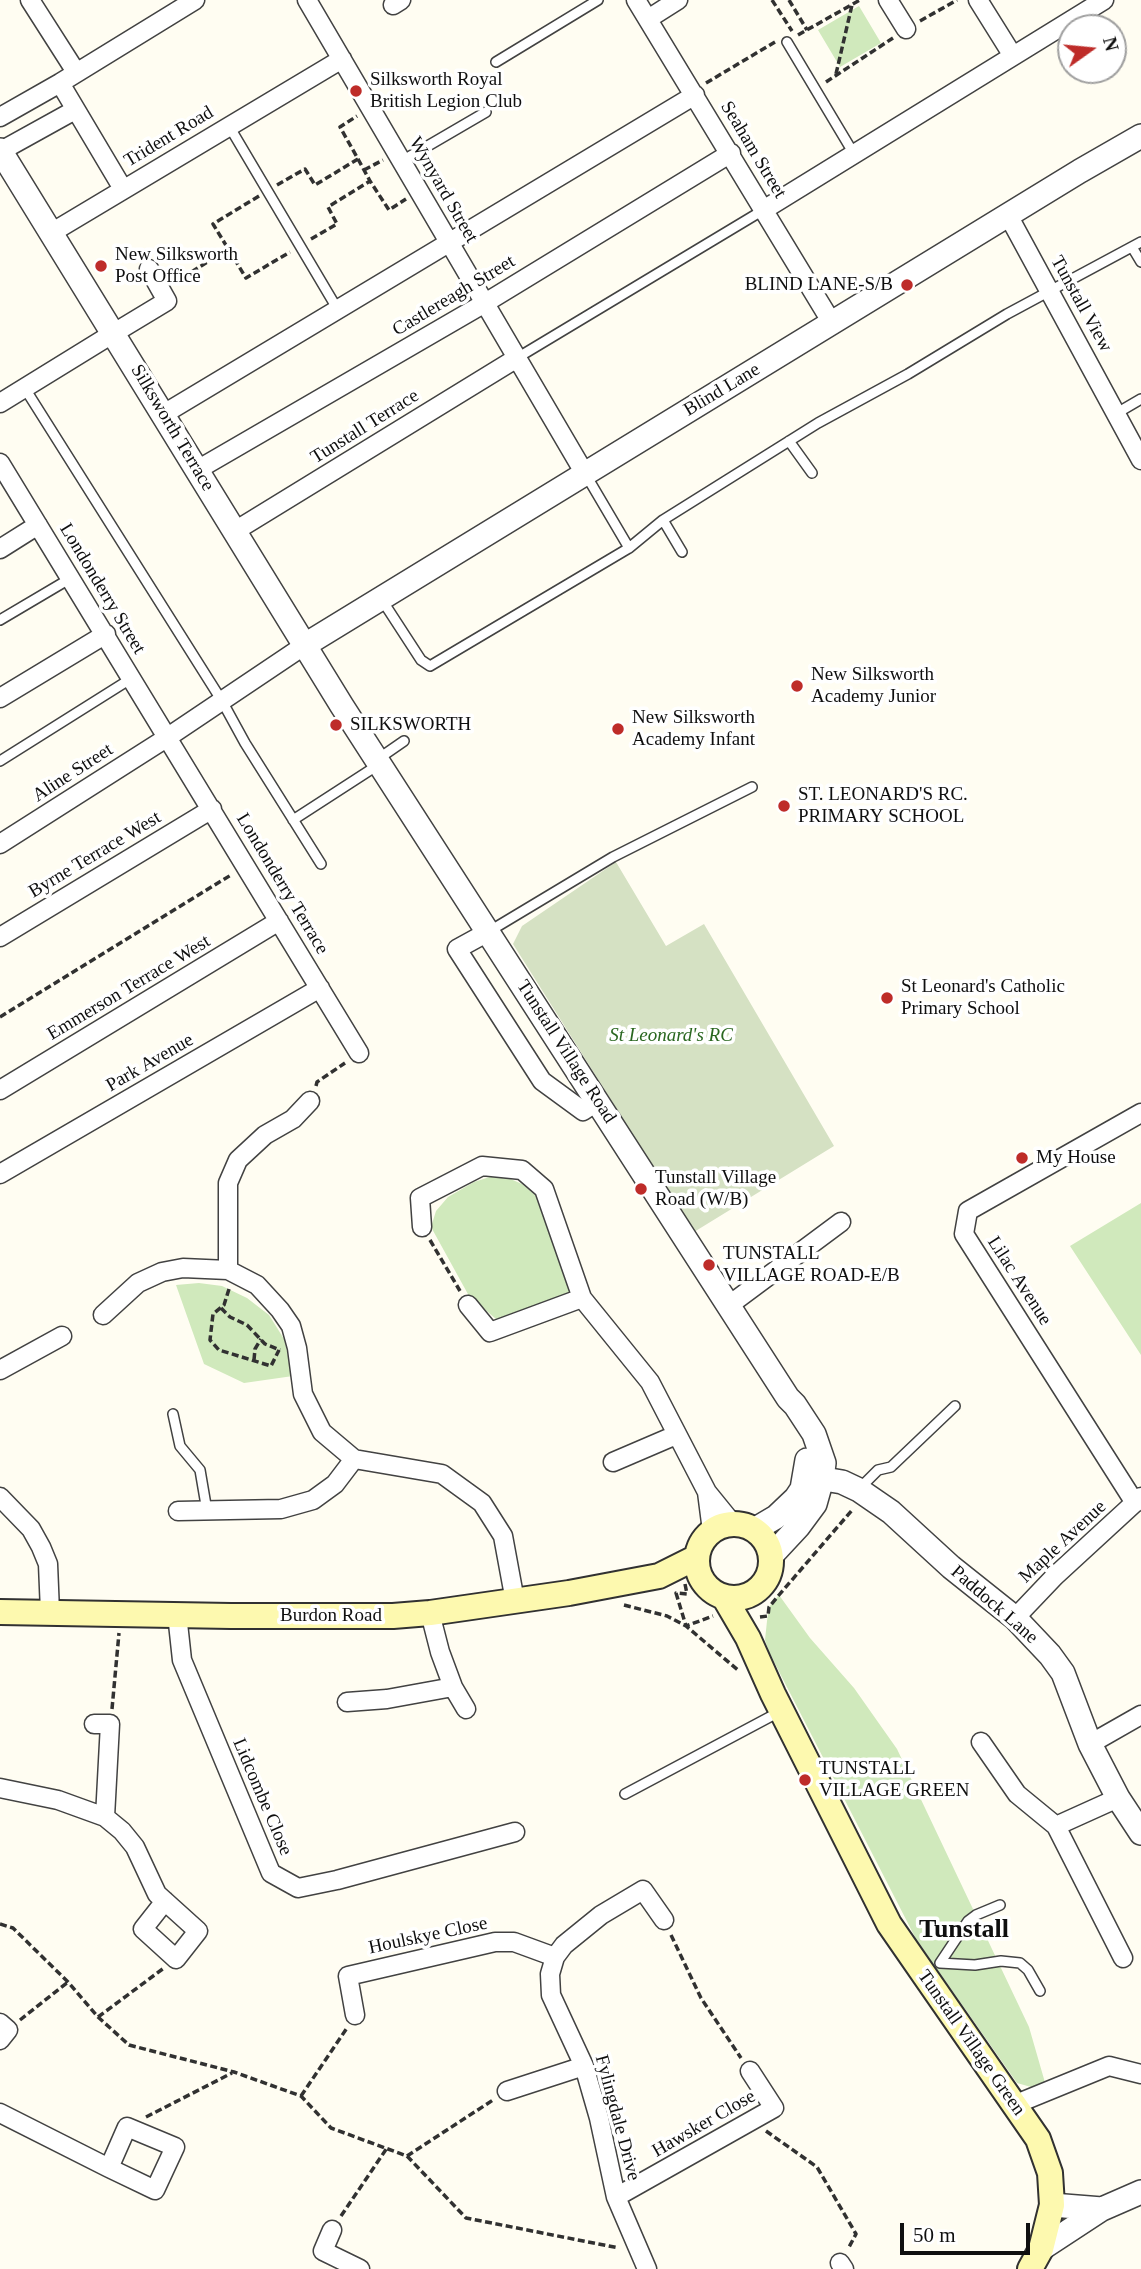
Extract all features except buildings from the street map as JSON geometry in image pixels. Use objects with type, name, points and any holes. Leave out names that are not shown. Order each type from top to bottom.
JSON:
[{"type":"main road","points":[[733,1528],[762,1537],[771,1556],[768,1577],[756,1592],[725,1606],[700,1577],[697,1557],[701,1542],[733,1528]]},
{"type":"main road","name":"Burdon Road","points":[[0,1612],[393,1616],[515,1601],[659,1576],[697,1557]]},
{"type":"main road","name":"Burdon Road","points":[[659,1576],[725,1606]]},
{"type":"main road","name":"Tunstall Village Green","points":[[725,1606],[782,1710],[889,1924],[930,1968],[1038,2139],[1052,2189],[1052,2206],[1036,2259]]},
{"type":"street","points":[[30,0],[76,72]]},
{"type":"street","points":[[0,117],[194,0]]},
{"type":"street","name":"Wynyard Street","points":[[307,0],[585,474]]},
{"type":"street","name":"Seaham Street","points":[[636,0],[832,323]]},
{"type":"street","points":[[648,19],[678,0]]},
{"type":"street","points":[[888,0],[906,29]]},
{"type":"street","points":[[978,0],[1013,56]]},
{"type":"street","points":[[765,209],[1104,0]]},
{"type":"street","name":"Trident Road","points":[[60,83],[123,189],[342,59]]},
{"type":"street","points":[[163,415],[695,95]]},
{"type":"street","points":[[0,150],[75,110]]},
{"type":"street","name":"Blind Lane","points":[[305,645],[1141,136]]},
{"type":"street","name":"Silksworth Terrace","points":[[0,150],[109,336],[163,415],[342,706]]},
{"type":"street","name":"Castlereagh Street","points":[[197,470],[485,303],[730,153]]},
{"type":"street","points":[[51,233],[123,189]]},
{"type":"street","name":"Tunstall View","points":[[1008,215],[1141,460]]},
{"type":"street","points":[[0,403],[109,336],[164,296],[149,270]]},
{"type":"street","name":"Tunstall Terrace","points":[[235,531],[517,358]]},
{"type":"street","name":"Londonderry Street","points":[[2,469],[168,737]]},
{"type":"street","points":[[0,549],[38,525]]},
{"type":"street","points":[[0,698],[106,634]]},
{"type":"street","name":"Aline Street","points":[[0,844],[168,737],[305,645]]},
{"type":"street","name":"Tunstall Village Road","points":[[342,706],[728,1306],[804,1419],[820,1448],[824,1463],[814,1477],[815,1504],[771,1556]]},
{"type":"street","name":"Londonderry Terrace","points":[[168,737],[359,1053]]},
{"type":"street","name":"Byrne Terrace West","points":[[0,937],[212,809]]},
{"type":"street","name":"Emmerson Terrace West","points":[[0,1090],[279,921]]},
{"type":"street","points":[[488,932],[457,949],[542,1081],[583,1111],[598,1101]]},
{"type":"street","name":"Park Avenue","points":[[0,1174],[320,988]]},
{"type":"street","points":[[231,1272],[228,1183],[238,1160],[265,1135],[293,1119],[310,1101]]},
{"type":"street","name":"Lilac Avenue","points":[[1138,1500],[964,1234],[968,1212],[1141,1113]]},
{"type":"street","points":[[422,1227],[420,1198],[482,1166],[522,1170],[544,1189],[582,1298],[650,1382],[707,1492],[733,1528],[776,1517],[814,1477]]},
{"type":"street","points":[[728,1306],[841,1222]]},
{"type":"street","points":[[103,1315],[138,1283],[162,1272],[204,1268],[231,1272],[257,1285],[291,1326],[288,1349],[303,1394],[322,1432],[354,1459],[442,1474],[482,1503],[503,1536],[515,1601]]},
{"type":"street","points":[[468,1305],[490,1332],[582,1298]]},
{"type":"street","points":[[0,1370],[62,1336]]},
{"type":"street","points":[[613,1462],[676,1435]]},
{"type":"street","points":[[178,1511],[281,1508],[313,1500],[335,1484],[354,1459]]},
{"type":"street","name":"Paddock Lane","points":[[814,1477],[842,1482],[864,1493],[891,1512],[951,1567],[1015,1618],[1050,1655],[1063,1673],[1090,1744],[1118,1798],[1141,1833]]},
{"type":"street","points":[[0,1497],[31,1529],[41,1547],[48,1564],[50,1612]]},
{"type":"street","name":"Maple Avenue","points":[[1015,1618],[1055,1576],[1138,1500]]},
{"type":"street","points":[[430,1613],[440,1653],[453,1687],[466,1709]]},
{"type":"street","name":"Lidcombe Close","points":[[177,1614],[182,1660],[271,1873],[298,1888],[515,1832]]},
{"type":"street","points":[[347,1702],[387,1699],[453,1687]]},
{"type":"street","points":[[1090,1744],[1141,1715]]},
{"type":"street","points":[[102,1724],[106,1817]]},
{"type":"street","points":[[981,1742],[1017,1794],[1056,1826],[1123,1958]]},
{"type":"street","points":[[0,1788],[58,1800],[106,1817],[135,1847],[157,1894],[165,1901],[198,1931],[176,1959],[143,1929],[165,1901]]},
{"type":"street","points":[[1056,1826],[1118,1798]]},
{"type":"street","points":[[555,1957],[564,1945],[601,1915],[643,1891],[664,1920]]},
{"type":"street","name":"Houlskye Close","points":[[355,2015],[348,1976],[360,1972],[495,1942],[514,1942],[555,1957]]},
{"type":"street","name":"Fylingdale Drive","points":[[555,1957],[550,1974],[551,1995],[584,2066],[599,2118],[616,2197],[647,2269]]},
{"type":"street","points":[[507,2091],[584,2066]]},
{"type":"street","points":[[1016,2104],[1110,2067],[1141,2074]]},
{"type":"street","name":"Hawsker Close","points":[[616,2197],[774,2108],[750,2071]]},
{"type":"street","points":[[0,2113],[109,2168],[155,2190],[175,2147],[127,2126],[109,2168]]},
{"type":"street","points":[[1036,2259],[1102,2208],[1141,2192]]},
{"type":"street","points":[[1052,2206],[1102,2208]]},
{"type":"street","points":[[332,2230],[323,2251],[360,2269]]},
{"type":"lane","points":[[496,62],[598,0]]},
{"type":"lane","points":[[791,39],[815,89],[854,154]]},
{"type":"lane","points":[[402,161],[486,112]]},
{"type":"lane","points":[[229,126],[338,310]]},
{"type":"lane","points":[[517,358],[765,209]]},
{"type":"lane","points":[[381,599],[421,660],[430,666],[629,548],[663,520],[789,440],[1049,291],[1137,245],[1141,261]]},
{"type":"lane","points":[[24,387],[222,701],[245,743],[321,864]]},
{"type":"lane","points":[[1117,413],[1141,399]]},
{"type":"lane","points":[[789,440],[812,472]]},
{"type":"lane","points":[[585,474],[629,548]]},
{"type":"lane","points":[[663,520],[682,552]]},
{"type":"lane","points":[[0,620],[71,578]]},
{"type":"lane","points":[[0,761],[132,678]]},
{"type":"lane","points":[[293,820],[404,741]]},
{"type":"lane","points":[[488,932],[613,857],[752,787]]},
{"type":"lane","points":[[864,1493],[878,1470],[891,1467],[955,1406]]},
{"type":"lane","points":[[173,1414],[180,1446],[200,1470],[207,1511]]},
{"type":"lane","points":[[625,1794],[782,1710]]},
{"type":"lane","points":[[930,1968],[968,1921],[1000,1905]]},
{"type":"lane","points":[[930,1968],[1001,1961],[1020,1963],[1028,1970],[1040,1991]]},
{"type":"path","points":[[772,0],[791,39]]},
{"type":"path","points":[[789,0],[807,30]]},
{"type":"path","points":[[815,89],[906,29],[957,0]]},
{"type":"path","points":[[836,75],[852,5]]},
{"type":"path","points":[[371,108],[340,127],[370,181],[389,210],[419,191]]},
{"type":"path","points":[[358,159],[314,185],[305,169],[213,224],[246,278],[337,223],[328,207],[370,181]]},
{"type":"path","points":[[164,296],[228,249]]},
{"type":"path","points":[[0,1017],[246,866]]},
{"type":"path","points":[[310,1101],[317,1082],[359,1053]]},
{"type":"path","points":[[422,1227],[468,1305]]},
{"type":"path","points":[[221,1307],[230,1317],[247,1325],[261,1339],[288,1349],[271,1366],[219,1350],[210,1340],[213,1314],[221,1307],[224,1305],[231,1272]]},
{"type":"path","points":[[254,1360],[255,1349],[261,1339]]},
{"type":"path","points":[[686,1626],[676,1594],[687,1594],[768,1616],[769,1608],[779,1595],[864,1493]]},
{"type":"path","points":[[622,1605],[667,1616],[686,1626],[744,1675]]},
{"type":"path","points":[[686,1626],[719,1613],[726,1622],[725,1606]]},
{"type":"path","points":[[102,1724],[121,1613]]},
{"type":"path","points":[[664,1920],[701,1998],[750,2071]]},
{"type":"path","points":[[0,1924],[13,1928],[68,1982],[98,2017],[129,2045],[234,2072],[302,2096],[331,2128],[407,2156],[466,2218],[638,2252]]},
{"type":"path","points":[[98,2017],[176,1959]]},
{"type":"path","points":[[3,2031],[68,1982]]},
{"type":"path","points":[[302,2096],[355,2015]]},
{"type":"path","points":[[127,2126],[234,2072]]},
{"type":"path","points":[[407,2156],[507,2091]]},
{"type":"path","points":[[753,2122],[817,2167],[856,2234],[842,2266]]},
{"type":"path","points":[[332,2230],[387,2148]]},
{"type":"green space","points":[[859,6],[881,43],[840,67],[818,30]]},
{"type":"green space","name":"St Leonard's RC","points":[[616,862],[666,946],[704,924],[834,1146],[694,1232],[513,944],[522,926]]},
{"type":"green space","points":[[499,1174],[522,1184],[540,1199],[575,1290],[569,1295],[496,1319],[469,1296],[431,1227],[436,1211],[448,1197],[474,1182]]},
{"type":"green space","points":[[1141,1203],[1141,1355],[1070,1246]]},
{"type":"green space","points":[[199,1283],[222,1286],[247,1298],[269,1315],[284,1339],[293,1376],[244,1383],[204,1364],[176,1285]]},
{"type":"green space","name":"Tunstall Village Green","points":[[779,1595],[810,1638],[854,1688],[897,1749],[1029,2027],[1046,2086],[1031,2087],[1017,2083],[916,1939],[769,1652],[765,1640],[769,1607]]},
{"type":"place","name":"Silksworth Royal British Legion Club","points":[[356,91]]},
{"type":"place","name":"New Silksworth Post Office","points":[[101,266]]},
{"type":"place","name":"BLIND LANE-S/B","points":[[907,285]]},
{"type":"place","name":"New Silksworth Academy Junior","points":[[797,686]]},
{"type":"place","name":"SILKSWORTH","points":[[336,725]]},
{"type":"place","name":"New Silksworth Academy Infant","points":[[618,729]]},
{"type":"place","name":"ST. LEONARD'S RC. PRIMARY SCHOOL","points":[[784,806]]},
{"type":"place","name":"St Leonard's Catholic Primary School","points":[[887,998]]},
{"type":"place","name":"My House","points":[[1022,1158]]},
{"type":"place","name":"Tunstall Village Road (W/B)","points":[[641,1189]]},
{"type":"place","name":"TUNSTALL VILLAGE ROAD-E/B","points":[[709,1265]]},
{"type":"place","name":"TUNSTALL VILLAGE GREEN","points":[[805,1780]]},
{"type":"district","name":"Tunstall","points":[[964,1930]]}]
